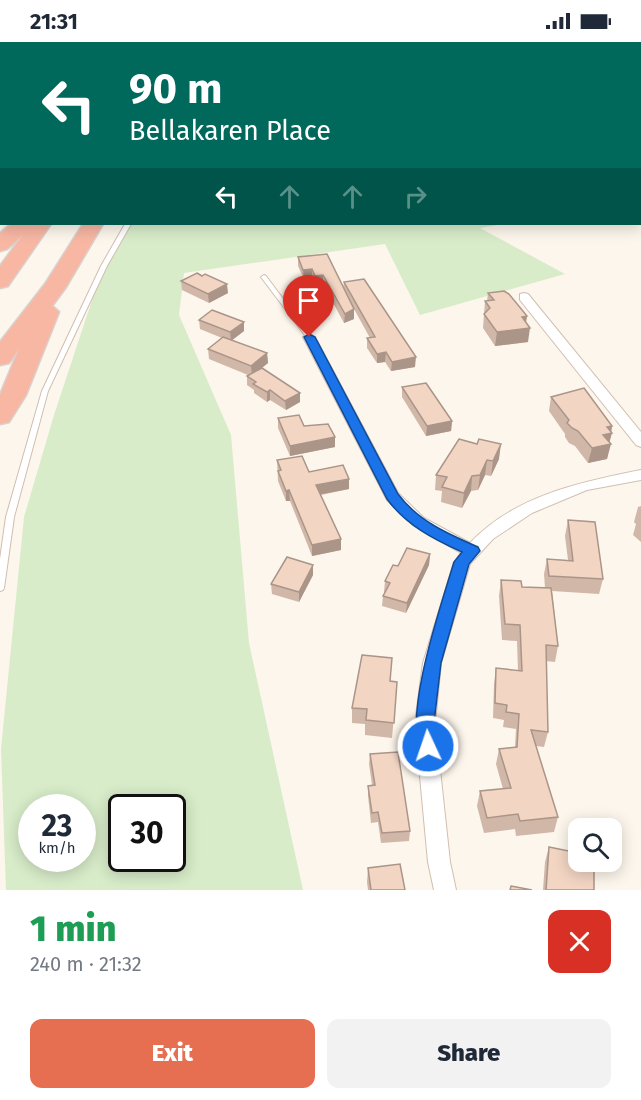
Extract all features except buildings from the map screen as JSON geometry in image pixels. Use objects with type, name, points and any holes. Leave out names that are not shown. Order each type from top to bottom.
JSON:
[{"type":"highway","points":[[0,245],[21,225]]},
{"type":"highway","points":[[0,281],[40,225]]},
{"type":"highway","points":[[0,358],[55,287],[92,225]]},
{"type":"highway","points":[[0,416],[13,395],[31,356],[55,287]]},
{"type":"street","points":[[524,297],[641,442]]},
{"type":"street","points":[[309,337],[392,496],[403,511],[438,535],[472,551]]},
{"type":"street","points":[[445,890],[439,862],[425,723],[432,663],[462,562],[487,535],[526,509],[584,486],[641,475]]},
{"type":"lane","points":[[0,588],[10,518],[45,390],[104,266],[127,225]]},
{"type":"lane","points":[[264,277],[309,337]]},
{"type":"green space","points":[[129,225],[497,225],[480,228],[565,274],[420,315],[385,244],[184,273],[179,315],[231,435],[249,643],[303,890],[6,890],[1,749],[24,517],[54,415],[97,285]]},
{"type":"route","points":[[309,337],[392,496],[403,511],[438,535],[472,551],[462,562],[432,663],[425,723],[428,746]]}]
